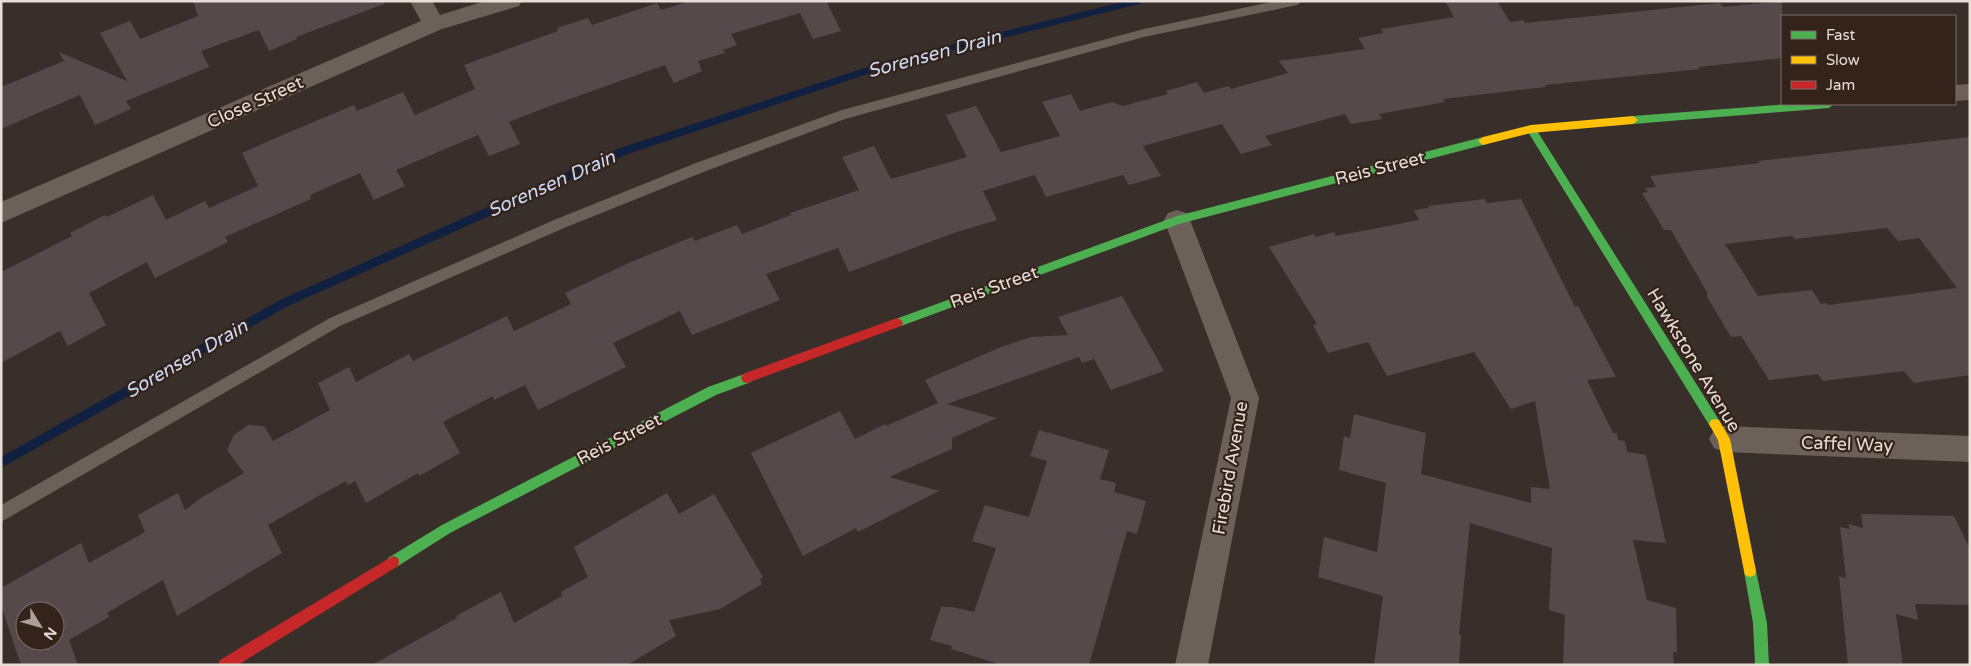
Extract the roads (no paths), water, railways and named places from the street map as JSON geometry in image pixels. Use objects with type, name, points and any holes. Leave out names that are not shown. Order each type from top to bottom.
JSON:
[{"type":"street","points":[[421,1],[434,24]]},
{"type":"street","name":"Close Street","points":[[1,213],[434,24],[511,1]]},
{"type":"street","points":[[1956,93],[1970,92]]},
{"type":"street","name":"Reis Street","points":[[225,665],[446,529],[712,391],[1177,220],[1531,129],[1817,105]]},
{"type":"street","name":"Hawkstone Avenue","points":[[1531,129],[1724,439],[1760,624],[1762,665]]},
{"type":"street","name":"Firebird Avenue","points":[[1177,220],[1245,398],[1191,665]]},
{"type":"street","name":"Caffel Way","points":[[1724,439],[1970,449]]},
{"type":"lane","points":[[1,514],[335,322],[559,224],[683,174],[842,115],[1144,33],[1297,1]]},
{"type":"waterway","name":"Sorensen Drain","points":[[1,463],[284,303],[624,151],[889,63],[1139,1]]}]
